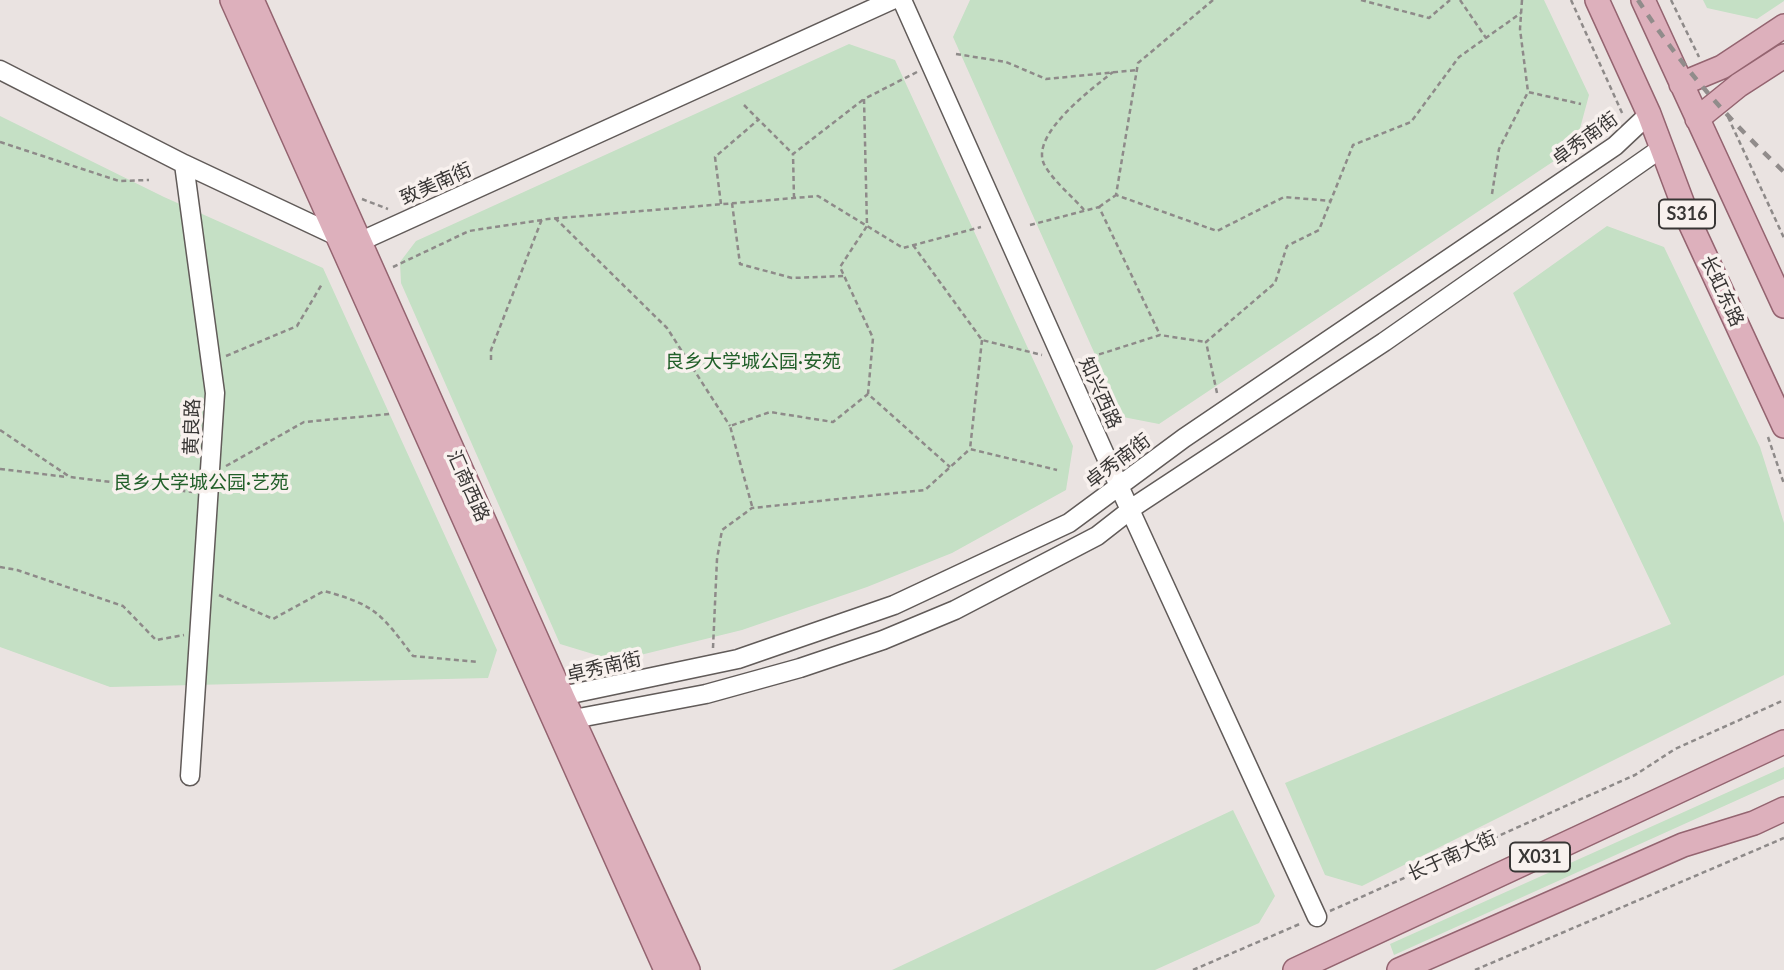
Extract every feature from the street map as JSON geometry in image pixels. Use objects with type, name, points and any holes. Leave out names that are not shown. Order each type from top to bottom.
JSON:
[{"type":"main road","name":"汇商西路","points":[[232,0],[348,239],[553,698],[666,970]]},
{"type":"main road","name":"汇商西路","points":[[252,0],[348,239]]},
{"type":"main road","name":"长虹东路","points":[[1597,0],[1663,147],[1690,223],[1784,426]]},
{"type":"main road","name":"S316","points":[[1643,0],[1784,306]]},
{"type":"main road","points":[[1681,83],[1722,67],[1784,26]]},
{"type":"main road","points":[[1697,119],[1739,85],[1784,56]]},
{"type":"main road","name":"汇商西路","points":[[563,721],[688,970]]},
{"type":"main road","name":"长于南大街","points":[[1295,970],[1784,743]]},
{"type":"main road","name":"X031","points":[[1399,970],[1683,845],[1754,824],[1784,809]]},
{"type":"street","name":"致美南街","points":[[348,239],[892,0]]},
{"type":"street","name":"知兴西路","points":[[902,0],[1119,486],[1317,917]]},
{"type":"street","points":[[0,70],[184,164],[348,239]]},
{"type":"street","name":"卓秀南街","points":[[553,698],[738,659],[894,605],[1069,523],[1184,438],[1615,146],[1649,114]]},
{"type":"street","points":[[563,721],[706,694],[800,668],[883,640],[955,610],[1086,542],[1384,342],[1663,147]]},
{"type":"street","name":"黄良路","points":[[184,164],[215,393],[190,776]]},
{"type":"path","points":[[1030,225],[1099,207],[1116,195],[1138,63],[1213,0]]},
{"type":"path","points":[[1362,0],[1429,18],[1450,0]]},
{"type":"path","points":[[1460,0],[1486,38]]},
{"type":"path","points":[[1492,194],[1499,149],[1528,92],[1522,0]]},
{"type":"path","points":[[1091,357],[1160,335],[1206,342],[1275,283],[1287,246],[1319,230],[1353,145],[1411,122],[1459,57],[1521,13]]},
{"type":"path","points":[[956,54],[1006,62],[1046,79],[1136,70]]},
{"type":"path","points":[[793,154],[864,99],[917,72]]},
{"type":"path","points":[[1085,211],[1043,163],[1043,146],[1066,110],[1113,72]]},
{"type":"path","points":[[1528,92],[1581,104]]},
{"type":"path","points":[[730,426],[770,412],[833,422],[867,394],[873,338],[840,267],[867,226],[864,99]]},
{"type":"path","points":[[744,105],[793,154],[794,198]]},
{"type":"path","points":[[721,204],[715,157],[758,120]]},
{"type":"path","points":[[0,142],[119,181],[149,180]]},
{"type":"path","points":[[1116,195],[1216,231],[1284,197],[1331,201]]},
{"type":"path","points":[[353,196],[393,211]]},
{"type":"path","points":[[393,267],[468,231],[542,219],[818,196],[903,248],[981,227]]},
{"type":"path","points":[[732,203],[740,264],[792,278],[844,276]]},
{"type":"path","points":[[1099,207],[1160,335]]},
{"type":"path","points":[[555,218],[667,328],[730,426],[752,508]]},
{"type":"path","points":[[491,360],[542,219]]},
{"type":"path","points":[[913,245],[982,340],[1045,356]]},
{"type":"path","points":[[210,362],[297,326],[322,284]]},
{"type":"path","points":[[713,648],[717,559],[722,530],[752,508],[925,490],[970,449],[982,340]]},
{"type":"path","points":[[1206,342],[1217,393]]},
{"type":"path","points":[[867,394],[950,467]]},
{"type":"path","points":[[211,474],[304,422],[390,414]]},
{"type":"path","points":[[0,430],[70,477]]},
{"type":"path","points":[[970,449],[1057,470]]},
{"type":"path","points":[[0,469],[210,494]]},
{"type":"path","points":[[0,567],[17,569],[123,606],[156,639],[201,633]]},
{"type":"path","points":[[204,589],[273,619],[324,591],[354,599],[382,615],[413,656],[479,662]]},
{"type":"path","name":"长于南大街","points":[[1193,970],[1635,775],[1675,749],[1784,700]]},
{"type":"path","points":[[1475,970],[1784,838]]},
{"type":"green space","points":[[970,0],[1544,0],[1589,95],[1575,147],[1159,424],[1123,417],[953,37]]},
{"type":"green space","points":[[1703,0],[1784,1],[1757,19],[1707,8]]},
{"type":"green space","name":"良乡大学城公园·安苑","points":[[849,44],[895,60],[1073,446],[1066,490],[952,553],[867,587],[742,630],[616,661],[560,644],[401,283],[400,262],[416,241]]},
{"type":"green space","name":"良乡大学城公园·艺苑","points":[[0,116],[164,197],[323,268],[497,650],[488,678],[110,687],[0,647]]},
{"type":"green space","points":[[1607,226],[1664,247],[1760,447],[1784,523],[1784,675],[1362,886],[1325,875],[1285,783],[1671,624],[1513,293]]},
{"type":"green space","points":[[1784,767],[1784,779],[1394,955],[1390,944]]},
{"type":"green space","points":[[1233,810],[1275,896],[1259,923],[1155,970],[892,970]]},
{"type":"railway","points":[[1638,0],[1670,47],[1706,90],[1784,172]]}]
